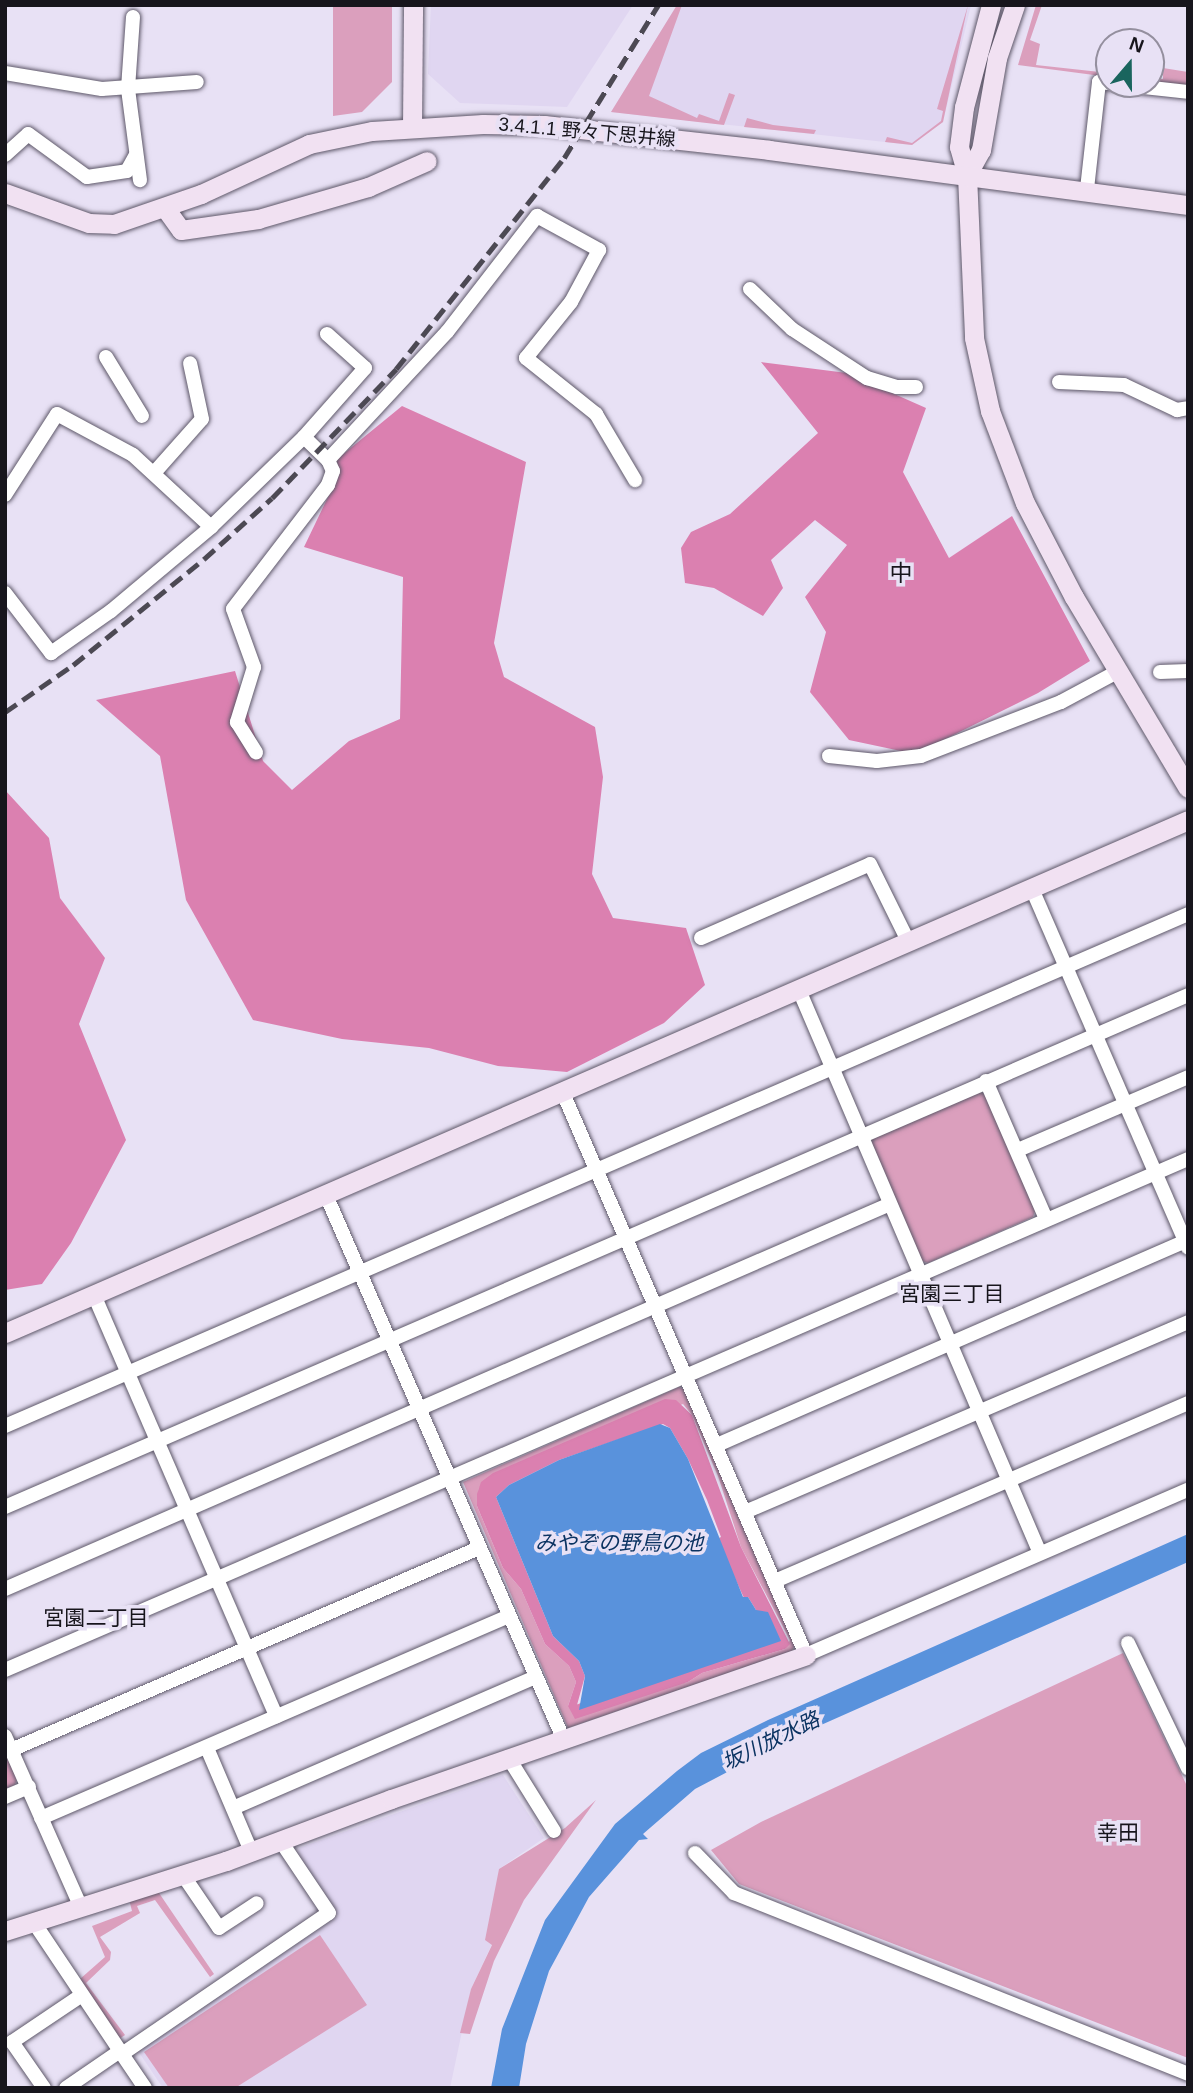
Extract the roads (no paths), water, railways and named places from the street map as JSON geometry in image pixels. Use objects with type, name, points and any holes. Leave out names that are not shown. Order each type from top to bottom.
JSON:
[{"type":"street","points":[[412,127],[413,5]]},
{"type":"street","points":[[991,5],[964,107],[959,147],[967,175],[970,300],[990,411],[1025,503],[1117,672],[1188,788]]},
{"type":"street","points":[[967,175],[981,150],[997,58],[1015,5]]},
{"type":"street","points":[[133,17],[128,89],[140,180]]},
{"type":"street","points":[[5,73],[70,86],[128,89],[197,82]]},
{"type":"street","points":[[1165,89],[1188,92]]},
{"type":"street","points":[[1087,189],[1097,98]]},
{"type":"street","name":"3.4.1.1 野々下思井線","points":[[5,193],[89,223],[114,224],[165,208],[309,144],[412,127],[544,125],[1087,189],[1188,205]]},
{"type":"street","points":[[5,155],[28,134],[87,177],[127,171],[136,155]]},
{"type":"street","points":[[165,208],[181,230],[258,219],[368,187],[427,161]]},
{"type":"street","points":[[328,460],[447,332],[537,216],[599,250],[571,302],[526,358],[596,414],[635,480]]},
{"type":"street","points":[[750,289],[792,329],[866,378],[897,387],[916,387]]},
{"type":"street","points":[[5,593],[51,653],[111,611],[211,527],[303,437],[365,368],[327,334]]},
{"type":"street","points":[[106,358],[142,416]]},
{"type":"street","points":[[154,473],[202,419],[190,363]]},
{"type":"street","points":[[1059,382],[1125,385],[1177,410],[1188,408]]},
{"type":"street","points":[[5,495],[57,414],[133,455],[211,527]]},
{"type":"street","points":[[256,752],[237,722],[254,667],[233,609],[328,485],[333,471],[328,460],[303,437]]},
{"type":"street","points":[[1160,672],[1188,671]]},
{"type":"street","points":[[829,756],[877,761],[921,756],[1061,702],[1117,672]]},
{"type":"street","points":[[5,1334],[1188,820]]},
{"type":"street","points":[[701,938],[870,864],[909,943]]},
{"type":"street","points":[[717,1445],[1187,1243],[1032,889]]},
{"type":"street","points":[[5,1426],[1188,914]]},
{"type":"street","points":[[799,990],[1039,1551]]},
{"type":"street","points":[[5,1507],[1188,995]]},
{"type":"street","points":[[1018,1150],[1188,1077]]},
{"type":"street","points":[[986,1081],[1046,1219]]},
{"type":"street","points":[[563,1093],[806,1655]]},
{"type":"street","points":[[5,1670],[1188,1159]]},
{"type":"street","points":[[326,1195],[563,1738]]},
{"type":"street","points":[[5,1589],[420,1411],[890,1204]]},
{"type":"street","points":[[94,1295],[276,1716]]},
{"type":"street","points":[[745,1512],[1188,1322]]},
{"type":"street","points":[[775,1581],[1188,1404]]},
{"type":"street","points":[[5,1931],[80,1905],[183,1875],[508,1757],[806,1655],[1039,1551],[1188,1490]]},
{"type":"street","points":[[80,1905],[8,1743],[246,1647],[479,1548]]},
{"type":"street","points":[[41,1818],[509,1616]]},
{"type":"street","points":[[1128,1643],[1188,1768]]},
{"type":"street","points":[[233,1808],[536,1676]]},
{"type":"street","points":[[206,1748],[251,1851]]},
{"type":"street","points":[[508,1757],[554,1831]]},
{"type":"street","points":[[5,1797],[29,1787]]},
{"type":"street","points":[[65,2088],[329,1913],[280,1840]]},
{"type":"street","points":[[695,1853],[734,1893],[1188,2074]]},
{"type":"street","points":[[183,1875],[219,1928],[257,1903]]},
{"type":"street","points":[[33,1921],[145,2088]]},
{"type":"street","points":[[44,2088],[12,2042],[82,1995]]},
{"type":"water","name":"みやぞの野鳥の池","points":[[660,1424],[670,1428],[688,1459],[743,1597],[748,1597],[756,1610],[768,1612],[781,1641],[579,1710],[585,1676],[579,1661],[553,1636],[496,1497],[509,1485],[559,1460]]},
{"type":"water","name":"坂川放水路","points":[[1188,1534],[1188,1562],[794,1737],[695,1789],[643,1834],[648,1839],[639,1840],[589,1897],[549,1971],[526,2044],[519,2088],[491,2088],[502,2029],[545,1920],[615,1824],[677,1771],[701,1753],[768,1720]]},
{"type":"railway","points":[[5,712],[73,665],[204,559],[272,498],[396,369],[564,158],[658,5]]},
{"type":"district","name":"中","points":[[901,573]]},
{"type":"district","name":"宮園三丁目","points":[[952,1294]]},
{"type":"district","name":"宮園二丁目","points":[[96,1618]]},
{"type":"district","name":"幸田","points":[[1118,1833]]}]
